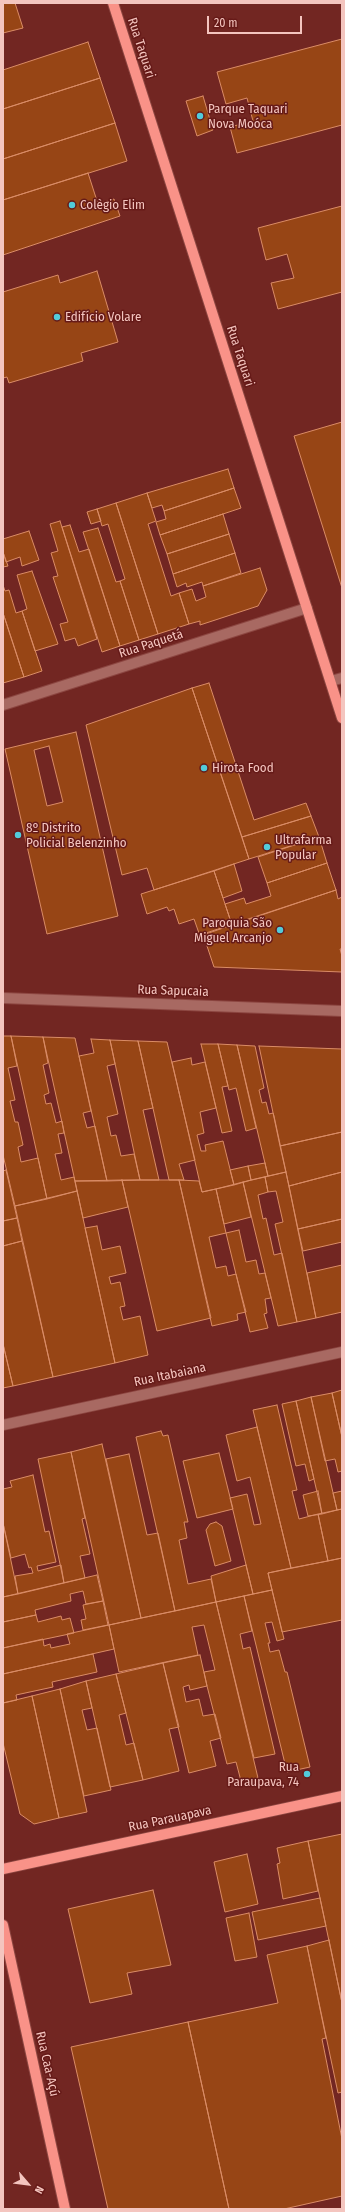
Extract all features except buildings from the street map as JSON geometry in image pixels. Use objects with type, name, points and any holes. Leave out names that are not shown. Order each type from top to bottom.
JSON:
[{"type":"main road","name":"Rua Taquari","points":[[113,3],[342,718]]},
{"type":"main road","name":"Rua Parauapava","points":[[3,1868],[342,1796]]},
{"type":"main road","name":"Rua Caa-Açú","points":[[3,1925],[65,2209]]},
{"type":"street","name":"Rua Paquetá","points":[[3,705],[307,608]]},
{"type":"street","points":[[331,681],[342,678]]},
{"type":"street","name":"Rua Sapucaia","points":[[3,998],[342,1011]]},
{"type":"street","name":"Rua Itabaiana","points":[[3,1425],[342,1352]]},
{"type":"place","name":"Parque Taquari Nova Moóca","points":[[200,116]]},
{"type":"place","name":"Colègio Elim","points":[[72,205]]},
{"type":"place","name":"Edifício Volare","points":[[57,317]]},
{"type":"place","name":"Hirota Food","points":[[204,768]]},
{"type":"place","name":"8º Distrito Policial Belenzinho","points":[[18,835]]},
{"type":"place","name":"Ultrafarma Popular","points":[[267,847]]},
{"type":"place","name":"Paroquia São Miguel Arcanjo","points":[[280,930]]},
{"type":"place","name":"Rua Paraupava, 74","points":[[307,1774]]}]
